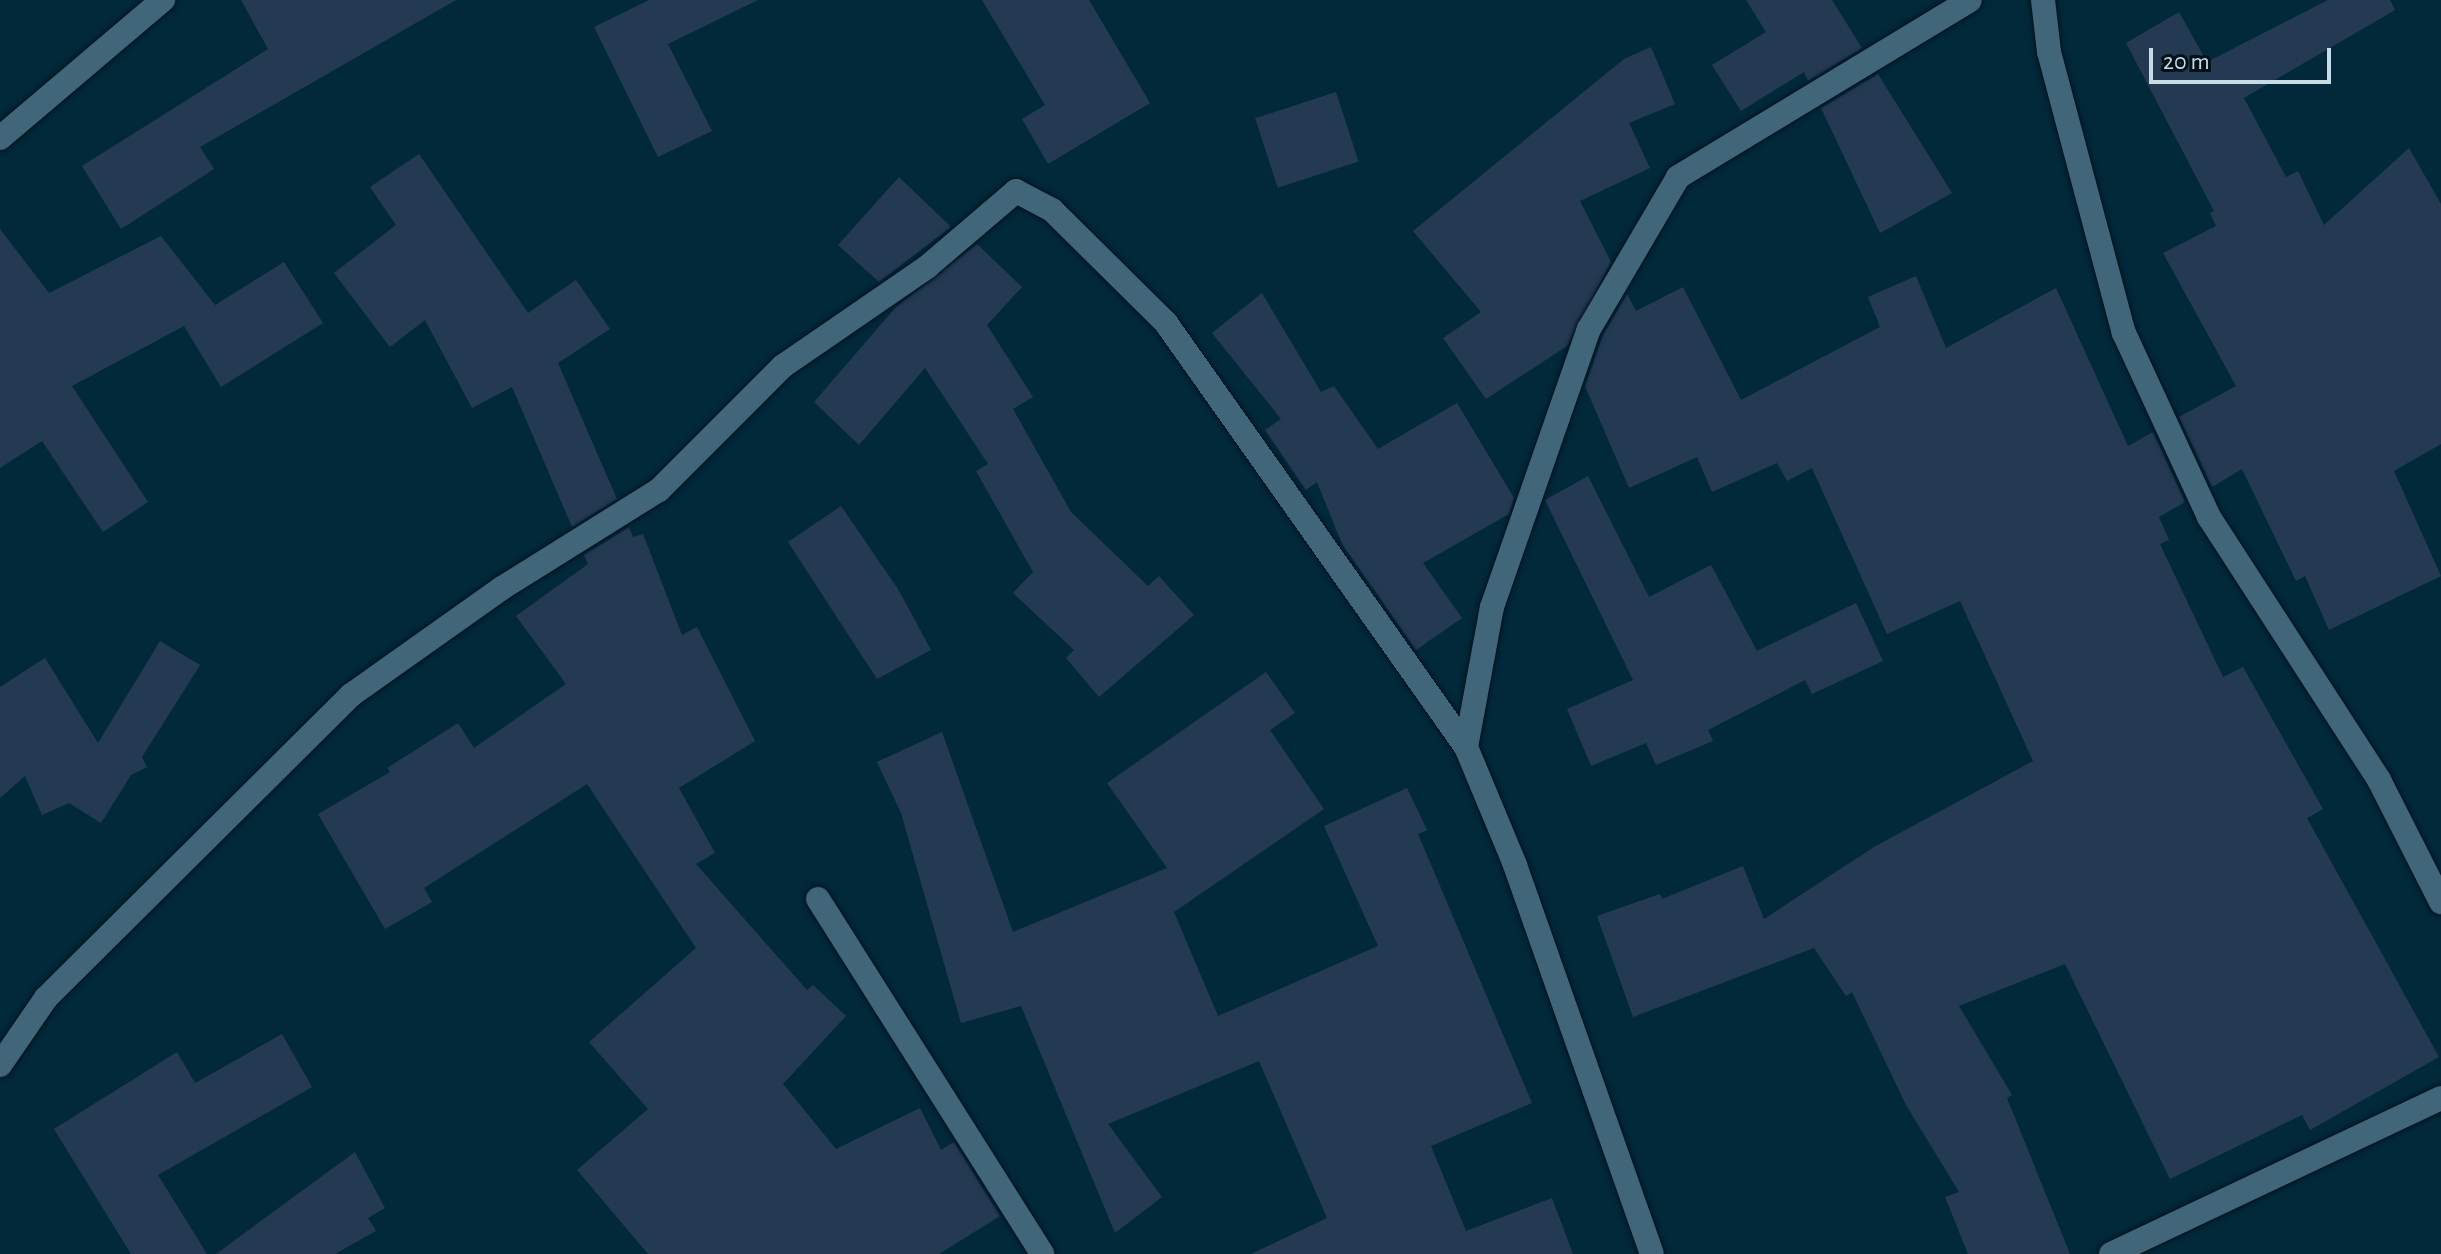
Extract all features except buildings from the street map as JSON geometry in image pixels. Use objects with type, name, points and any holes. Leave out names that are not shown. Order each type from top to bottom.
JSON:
[{"type":"street","points":[[0,138],[163,0]]},
{"type":"street","points":[[1466,747],[1492,607],[1589,329],[1678,177],[1970,0]]},
{"type":"street","points":[[2043,0],[2049,52],[2124,333],[2209,517],[2379,780],[2441,902]]},
{"type":"street","points":[[0,1065],[46,998],[351,695],[502,588],[659,490],[783,366],[927,267],[1016,191],[1052,210],[1166,323],[1466,747],[1515,865],[1652,1254]]},
{"type":"street","points":[[818,899],[1042,1254]]},
{"type":"street","points":[[2111,1254],[2441,1098]]}]
